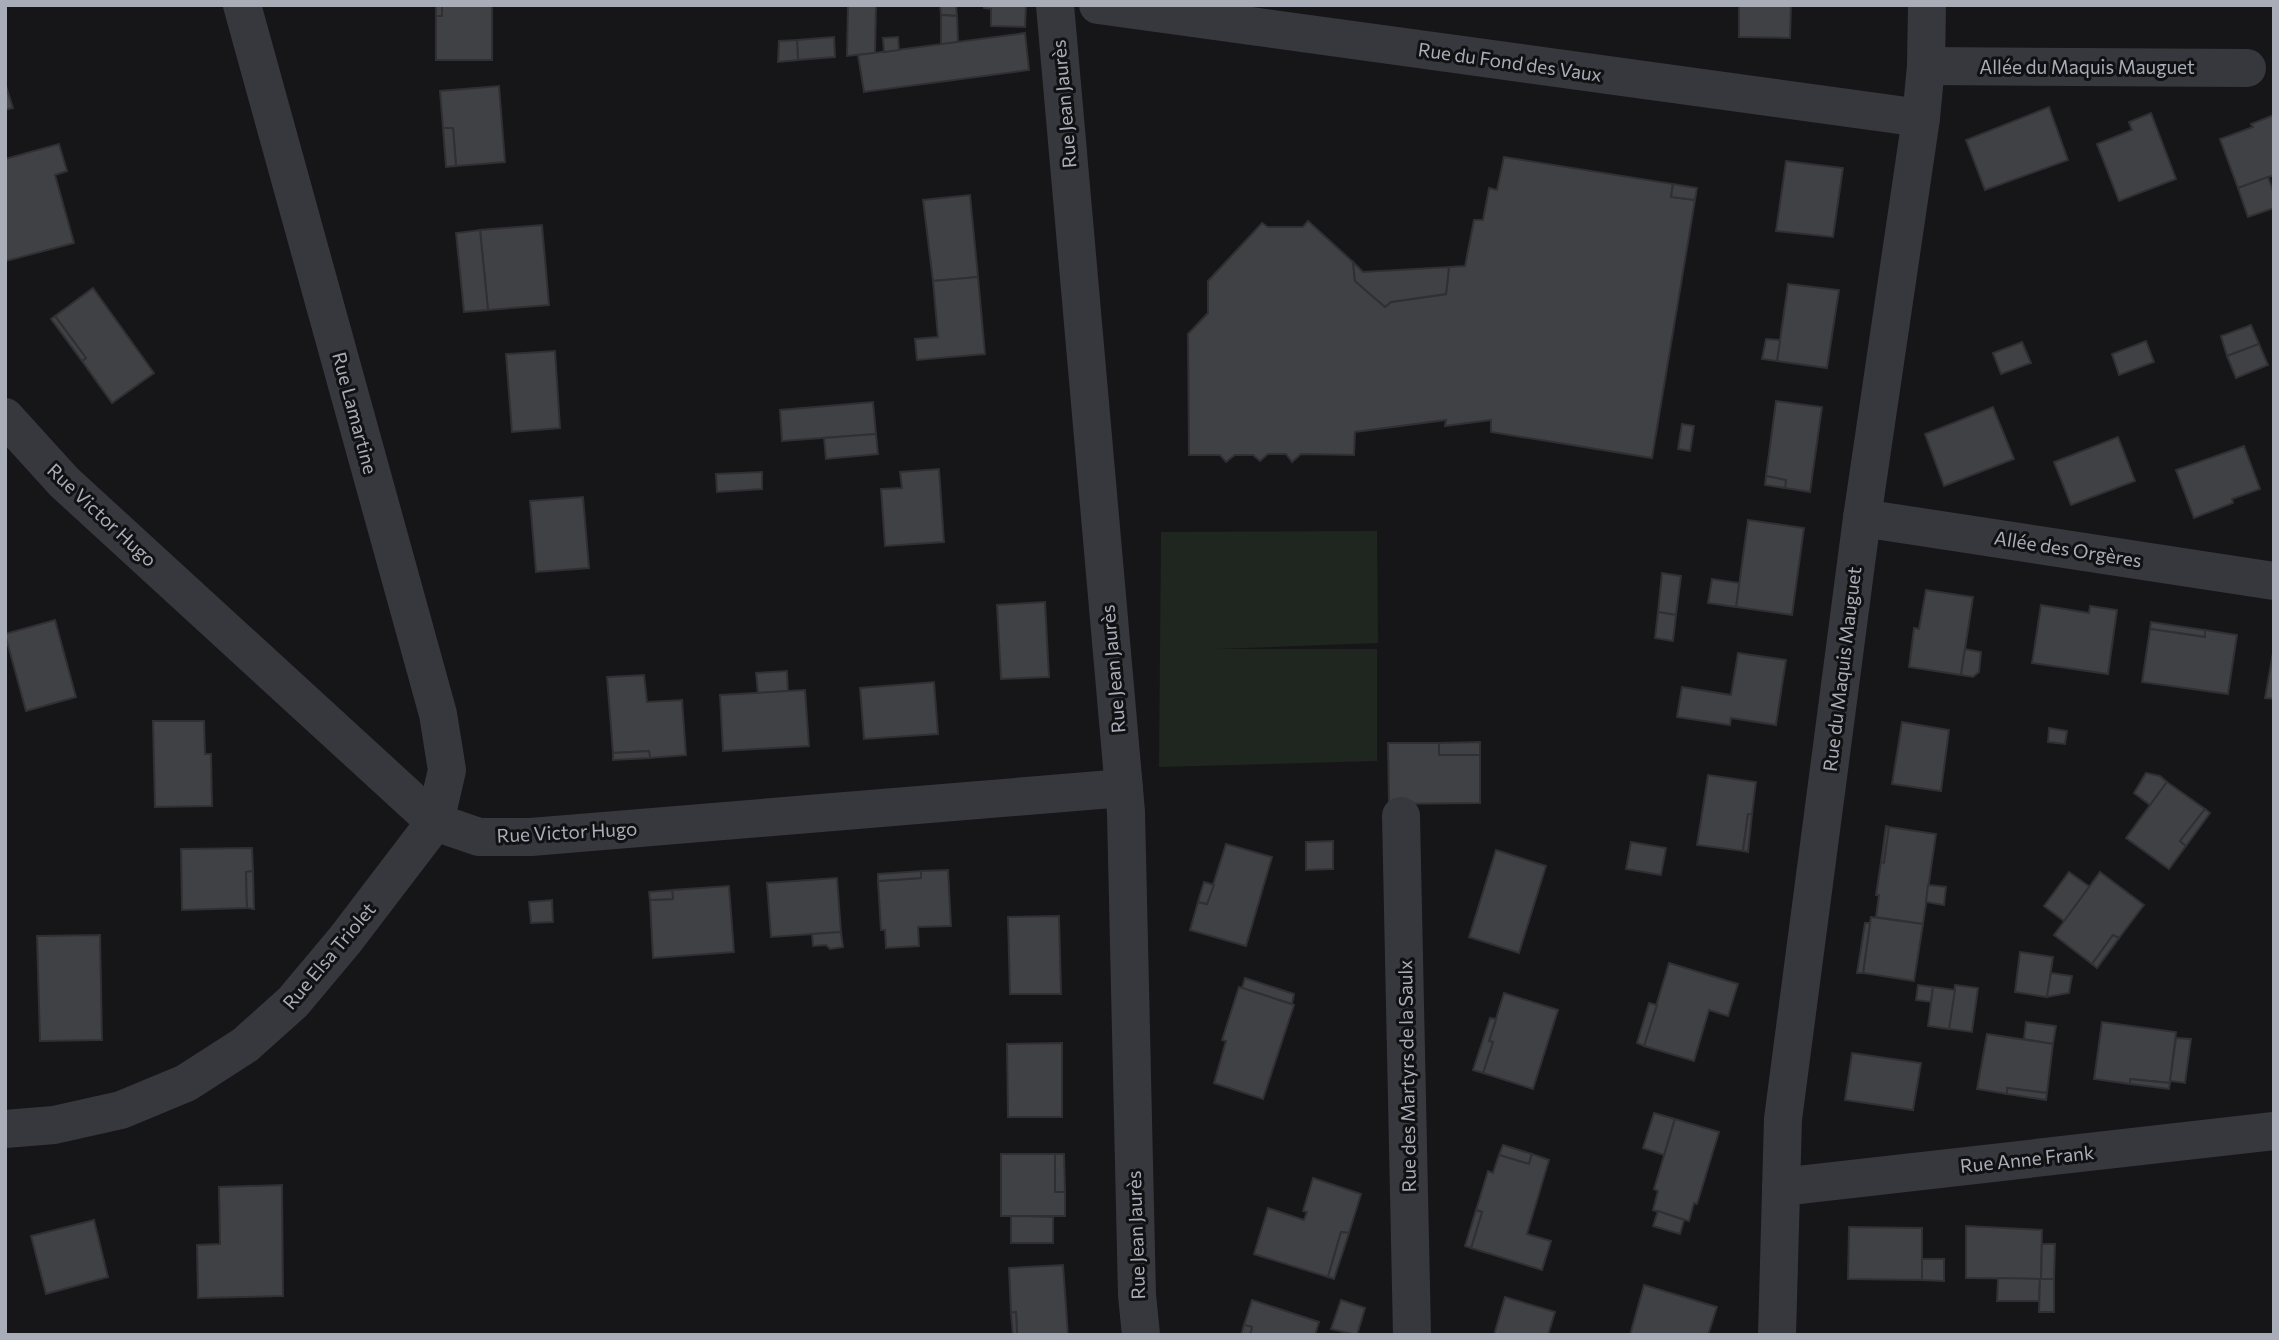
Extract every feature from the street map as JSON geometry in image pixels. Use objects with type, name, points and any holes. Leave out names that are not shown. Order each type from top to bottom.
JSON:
[{"type":"street","name":"Rue Lamartine","points":[[242,5],[438,714],[447,770],[435,822]]},
{"type":"street","name":"Rue Jean Jaurès","points":[[1055,5],[1126,812],[1137,1295],[1141,1335]]},
{"type":"street","name":"Rue du Fond des Vaux","points":[[1098,5],[1921,118]]},
{"type":"street","name":"Rue du Maquis Mauguet","points":[[1777,1335],[1783,1119],[1862,518],[1921,118],[1926,66],[1927,5]]},
{"type":"street","name":"Allée du Maquis Mauguet","points":[[1926,66],[2247,68]]},
{"type":"street","name":"Rue Victor Hugo","points":[[5,417],[64,482],[435,822],[479,837],[531,837],[1124,788]]},
{"type":"street","name":"Allée des Orgères","points":[[1862,518],[2274,581]]},
{"type":"street","name":"Rue des Martyrs de la Saulx","points":[[1401,817],[1412,1335]]},
{"type":"street","name":"Rue Elsa Triolet","points":[[5,1129],[54,1125],[121,1110],[186,1083],[245,1045],[293,1002],[345,940],[435,822]]},
{"type":"street","name":"Rue Anne Frank","points":[[1781,1187],[2274,1131]]},
{"type":"shaded area","points":[[1377,531],[1378,643],[1218,649],[1377,649],[1377,761],[1159,767],[1161,532]]},
{"type":"building","points":[[436,5],[442,5],[442,16],[436,16]]},
{"type":"building","points":[[442,5],[492,5],[492,60],[436,60],[436,16],[442,16]]},
{"type":"building","points":[[848,5],[876,5],[875,53],[847,56]]},
{"type":"building","points":[[940,5],[956,5],[957,16],[941,15]]},
{"type":"building","points":[[984,5],[1026,5],[1025,27],[991,26],[991,9],[984,8]]},
{"type":"building","points":[[1739,5],[1791,5],[1790,38],[1739,37]]},
{"type":"building","points":[[941,15],[957,16],[958,42],[941,45]]},
{"type":"building","points":[[1025,33],[1029,70],[864,92],[858,55]]},
{"type":"building","points":[[834,37],[835,57],[798,60],[797,40]]},
{"type":"building","points":[[898,37],[899,50],[884,52],[883,38]]},
{"type":"building","points":[[797,40],[798,60],[778,62],[779,41]]},
{"type":"building","points":[[5,83],[13,108],[5,110]]},
{"type":"building","points":[[499,86],[505,162],[456,166],[453,128],[443,128],[440,91]]},
{"type":"building","points":[[2049,107],[2068,160],[1985,190],[1966,140]]},
{"type":"building","points":[[2151,113],[2176,179],[2119,201],[2097,144],[2132,130],[2129,122]]},
{"type":"building","points":[[2274,115],[2274,175],[2238,188],[2220,139],[2253,127],[2251,124]]},
{"type":"building","points":[[443,128],[453,128],[456,166],[446,167]]},
{"type":"building","points":[[59,144],[67,171],[55,175],[74,243],[6,261],[5,159]]},
{"type":"building","points":[[1504,157],[1673,184],[1671,197],[1695,200],[1652,458],[1491,432],[1491,420],[1445,426],[1446,420],[1355,432],[1354,455],[1301,454],[1292,462],[1286,454],[1268,454],[1260,461],[1253,455],[1235,455],[1226,462],[1220,455],[1189,455],[1188,334],[1208,313],[1208,281],[1262,223],[1268,227],[1303,227],[1308,221],[1353,262],[1355,281],[1385,307],[1391,302],[1446,294],[1449,267],[1465,266],[1474,220],[1483,220],[1489,188],[1497,190]]},
{"type":"building","points":[[1786,161],[1843,168],[1833,237],[1776,231]]},
{"type":"building","points":[[2268,177],[2274,194],[2274,208],[2248,217],[2238,188]]},
{"type":"building","points":[[1673,184],[1697,188],[1695,200],[1671,197]]},
{"type":"building","points":[[970,195],[978,277],[933,281],[923,200]]},
{"type":"building","points":[[542,225],[549,305],[488,310],[480,230]]},
{"type":"building","points":[[480,230],[488,310],[464,312],[456,233]]},
{"type":"building","points":[[1353,262],[1363,272],[1449,267],[1446,294],[1391,302],[1385,307],[1355,281]]},
{"type":"building","points":[[978,277],[985,354],[917,360],[915,339],[938,337],[933,281]]},
{"type":"building","points":[[1788,284],[1839,290],[1827,368],[1777,361]]},
{"type":"building","points":[[93,288],[154,373],[112,403],[82,361],[86,358],[55,316]]},
{"type":"building","points":[[55,316],[86,358],[82,361],[51,319]]},
{"type":"building","points":[[2251,325],[2259,344],[2227,356],[2221,336]]},
{"type":"building","points":[[1766,339],[1780,340],[1777,361],[1762,359]]},
{"type":"building","points":[[2146,341],[2154,362],[2119,375],[2112,354]]},
{"type":"building","points":[[2022,342],[2031,363],[2001,374],[1993,353]]},
{"type":"building","points":[[2259,344],[2268,365],[2236,378],[2227,356]]},
{"type":"building","points":[[555,351],[560,428],[512,432],[506,354]]},
{"type":"building","points":[[1776,401],[1822,407],[1810,492],[1785,488],[1786,480],[1766,476]]},
{"type":"building","points":[[873,402],[876,434],[782,441],[780,410]]},
{"type":"building","points":[[1993,407],[2014,459],[1944,486],[1925,434]]},
{"type":"building","points":[[1682,424],[1694,426],[1690,451],[1678,449]]},
{"type":"building","points":[[876,434],[878,454],[826,459],[824,438]]},
{"type":"building","points":[[2118,437],[2135,481],[2071,505],[2054,462]]},
{"type":"building","points":[[2244,446],[2260,489],[2232,499],[2233,503],[2194,518],[2176,470]]},
{"type":"building","points":[[939,469],[944,542],[885,546],[881,489],[902,488],[900,472]]},
{"type":"building","points":[[762,472],[762,489],[717,492],[716,474]]},
{"type":"building","points":[[1766,476],[1786,480],[1785,488],[1765,485]]},
{"type":"building","points":[[583,497],[589,568],[536,572],[530,501]]},
{"type":"building","points":[[1748,520],[1804,528],[1792,615],[1736,607]]},
{"type":"building","points":[[1662,573],[1681,576],[1676,615],[1658,612]]},
{"type":"building","points":[[1712,579],[1739,583],[1736,607],[1708,603]]},
{"type":"building","points":[[1926,590],[1973,597],[1961,675],[1909,667],[1914,628],[1919,629]]},
{"type":"building","points":[[1045,602],[1049,677],[1001,679],[997,605]]},
{"type":"building","points":[[2041,605],[2089,613],[2090,606],[2117,610],[2108,674],[2032,663]]},
{"type":"building","points":[[1658,612],[1676,615],[1673,641],[1655,638]]},
{"type":"building","points":[[55,620],[76,697],[26,711],[5,634]]},
{"type":"building","points":[[2151,622],[2205,630],[2205,637],[2150,629]]},
{"type":"building","points":[[2150,629],[2205,637],[2205,630],[2237,635],[2228,694],[2142,682]]},
{"type":"building","points":[[2274,647],[2274,699],[2265,698]]},
{"type":"building","points":[[1965,649],[1981,652],[1979,672],[1973,677],[1961,675]]},
{"type":"building","points":[[1738,653],[1786,660],[1776,725],[1731,718],[1730,725],[1677,717],[1682,687],[1731,695]]},
{"type":"building","points":[[787,671],[788,691],[758,693],[756,673]]},
{"type":"building","points":[[644,675],[647,702],[682,700],[686,755],[650,758],[649,751],[613,753],[607,677]]},
{"type":"building","points":[[934,682],[938,734],[864,739],[860,688]]},
{"type":"building","points":[[805,690],[809,746],[723,751],[720,695]]},
{"type":"building","points":[[153,721],[204,721],[205,754],[211,754],[212,806],[155,807]]},
{"type":"building","points":[[1902,722],[1949,730],[1941,791],[1892,784]]},
{"type":"building","points":[[2049,728],[2067,731],[2065,744],[2048,742]]},
{"type":"building","points":[[1480,742],[1480,755],[1439,755],[1439,743]]},
{"type":"building","points":[[1388,743],[1439,743],[1439,755],[1480,755],[1480,803],[1389,804]]},
{"type":"building","points":[[649,751],[650,758],[613,760],[613,753]]},
{"type":"building","points":[[2146,773],[2160,776],[2167,782],[2150,805],[2134,793]]},
{"type":"building","points":[[1708,775],[1756,782],[1743,851],[1697,845]]},
{"type":"building","points":[[2167,782],[2205,809],[2180,841],[2186,846],[2169,869],[2126,838]]},
{"type":"building","points":[[2205,809],[2210,813],[2186,846],[2180,841]]},
{"type":"building","points":[[1748,814],[1752,814],[1748,852],[1743,851]]},
{"type":"building","points":[[1886,826],[1889,827],[1884,863],[1881,862]]},
{"type":"building","points":[[1889,827],[1936,834],[1923,924],[1876,917],[1879,895],[1876,895]]},
{"type":"building","points":[[1333,841],[1333,869],[1306,870],[1306,842]]},
{"type":"building","points":[[1631,842],[1666,848],[1661,875],[1626,869]]},
{"type":"building","points":[[1226,844],[1272,857],[1246,946],[1190,930],[1198,902],[1207,904]]},
{"type":"building","points":[[252,848],[253,871],[246,872],[247,908],[182,910],[181,849]]},
{"type":"building","points":[[1496,850],[1546,866],[1519,953],[1469,937]]},
{"type":"building","points":[[948,870],[951,926],[918,927],[919,946],[886,948],[885,930],[881,930],[878,881],[921,878],[921,871]]},
{"type":"building","points":[[253,871],[254,909],[247,908],[246,872]]},
{"type":"building","points":[[921,871],[921,878],[878,881],[878,874]]},
{"type":"building","points":[[2069,872],[2090,887],[2064,921],[2044,906]]},
{"type":"building","points":[[2100,872],[2144,905],[2119,938],[2113,935],[2092,964],[2054,935]]},
{"type":"building","points":[[837,878],[841,932],[771,937],[767,883]]},
{"type":"building","points":[[1204,882],[1214,885],[1207,904],[1198,902]]},
{"type":"building","points":[[1928,885],[1946,887],[1944,905],[1926,902]]},
{"type":"building","points":[[729,886],[734,952],[653,958],[650,900],[673,899],[672,890]]},
{"type":"building","points":[[672,890],[673,899],[650,900],[649,892]]},
{"type":"building","points":[[552,900],[553,922],[531,923],[529,902]]},
{"type":"building","points":[[1059,916],[1061,994],[1010,994],[1008,917]]},
{"type":"building","points":[[1871,917],[1923,924],[1914,981],[1863,973]]},
{"type":"building","points":[[1865,923],[1870,923],[1863,973],[1857,973]]},
{"type":"building","points":[[841,932],[843,947],[830,949],[826,945],[813,946],[812,934]]},
{"type":"building","points":[[100,935],[102,1040],[40,1041],[37,936]]},
{"type":"building","points":[[2113,935],[2119,938],[2097,968],[2092,964]]},
{"type":"building","points":[[2020,952],[2053,957],[2047,997],[2015,992]]},
{"type":"building","points":[[1669,963],[1738,984],[1728,1016],[1709,1010],[1694,1061],[1644,1046]]},
{"type":"building","points":[[2051,973],[2072,976],[2069,993],[2047,997]]},
{"type":"building","points":[[1245,978],[1294,994],[1292,1004],[1242,988]]},
{"type":"building","points":[[1918,985],[1933,987],[1931,1002],[1916,1000]]},
{"type":"building","points":[[1955,985],[1978,988],[1972,1032],[1949,1029]]},
{"type":"building","points":[[1239,987],[1294,1005],[1263,1099],[1214,1083],[1226,1041],[1222,1040]]},
{"type":"building","points":[[1933,987],[1955,990],[1949,1029],[1928,1026]]},
{"type":"building","points":[[1504,993],[1558,1010],[1533,1089],[1483,1073],[1493,1042],[1489,1041]]},
{"type":"building","points":[[1649,1003],[1657,1005],[1644,1046],[1637,1043]]},
{"type":"building","points":[[1490,1018],[1496,1019],[1489,1041],[1493,1042],[1483,1073],[1473,1070]]},
{"type":"building","points":[[2026,1022],[2056,1026],[2053,1044],[2024,1039]]},
{"type":"building","points":[[2102,1022],[2176,1032],[2170,1083],[2130,1079],[2130,1084],[2094,1079]]},
{"type":"building","points":[[1987,1034],[2053,1044],[2047,1093],[2007,1088],[2007,1094],[1977,1089]]},
{"type":"building","points":[[2176,1038],[2191,1039],[2185,1083],[2170,1081]]},
{"type":"building","points":[[1062,1043],[1062,1117],[1008,1117],[1007,1044]]},
{"type":"building","points":[[1852,1053],[1921,1063],[1913,1110],[1845,1100]]},
{"type":"building","points":[[2130,1079],[2170,1083],[2169,1089],[2130,1084]]},
{"type":"building","points":[[2007,1088],[2047,1093],[2046,1100],[2007,1094]]},
{"type":"building","points":[[1654,1113],[1675,1119],[1664,1155],[1643,1148]]},
{"type":"building","points":[[1675,1119],[1719,1132],[1697,1204],[1694,1203],[1689,1221],[1653,1210],[1658,1191],[1654,1189]]},
{"type":"building","points":[[1503,1145],[1532,1154],[1529,1164],[1499,1155]]},
{"type":"building","points":[[1001,1154],[1055,1154],[1055,1192],[1065,1192],[1065,1216],[1001,1216]]},
{"type":"building","points":[[1055,1154],[1064,1154],[1065,1192],[1055,1192]]},
{"type":"building","points":[[1532,1154],[1549,1160],[1527,1234],[1551,1241],[1542,1270],[1471,1248],[1482,1212],[1476,1210],[1488,1171],[1493,1173],[1499,1155],[1529,1164]]},
{"type":"building","points":[[1313,1178],[1361,1194],[1349,1233],[1341,1232],[1328,1277],[1254,1254],[1268,1208],[1304,1220],[1307,1212],[1303,1211]]},
{"type":"building","points":[[282,1185],[283,1296],[198,1298],[197,1245],[220,1244],[219,1187]]},
{"type":"building","points":[[1476,1210],[1482,1212],[1471,1248],[1465,1246]]},
{"type":"building","points":[[1658,1211],[1684,1220],[1680,1234],[1653,1226]]},
{"type":"building","points":[[1011,1216],[1053,1217],[1053,1243],[1011,1243]]},
{"type":"building","points":[[94,1220],[108,1277],[46,1294],[31,1236]]},
{"type":"building","points":[[1966,1226],[2042,1230],[2041,1279],[1966,1278]]},
{"type":"building","points":[[1849,1227],[1922,1228],[1922,1280],[1848,1279]]},
{"type":"building","points":[[1341,1232],[1349,1233],[1334,1279],[1328,1277]]},
{"type":"building","points":[[2042,1244],[2055,1244],[2054,1279],[2041,1279]]},
{"type":"building","points":[[1922,1259],[1944,1259],[1944,1281],[1922,1280]]},
{"type":"building","points":[[1063,1265],[1068,1335],[1017,1335],[1016,1312],[1011,1313],[1009,1268]]},
{"type":"building","points":[[1998,1278],[2040,1279],[2039,1301],[1997,1301]]},
{"type":"building","points":[[2040,1279],[2054,1279],[2054,1312],[2039,1312]]},
{"type":"building","points":[[1644,1285],[1717,1307],[1708,1335],[1630,1335]]},
{"type":"building","points":[[1505,1297],[1555,1312],[1548,1335],[1494,1335]]},
{"type":"building","points":[[1252,1300],[1319,1322],[1315,1335],[1250,1335],[1252,1327],[1244,1325]]},
{"type":"building","points":[[1341,1300],[1365,1308],[1357,1335],[1331,1329]]},
{"type":"building","points":[[1016,1312],[1017,1335],[1013,1335],[1011,1313]]},
{"type":"building","points":[[1244,1325],[1252,1327],[1250,1335],[1241,1335]]}]
